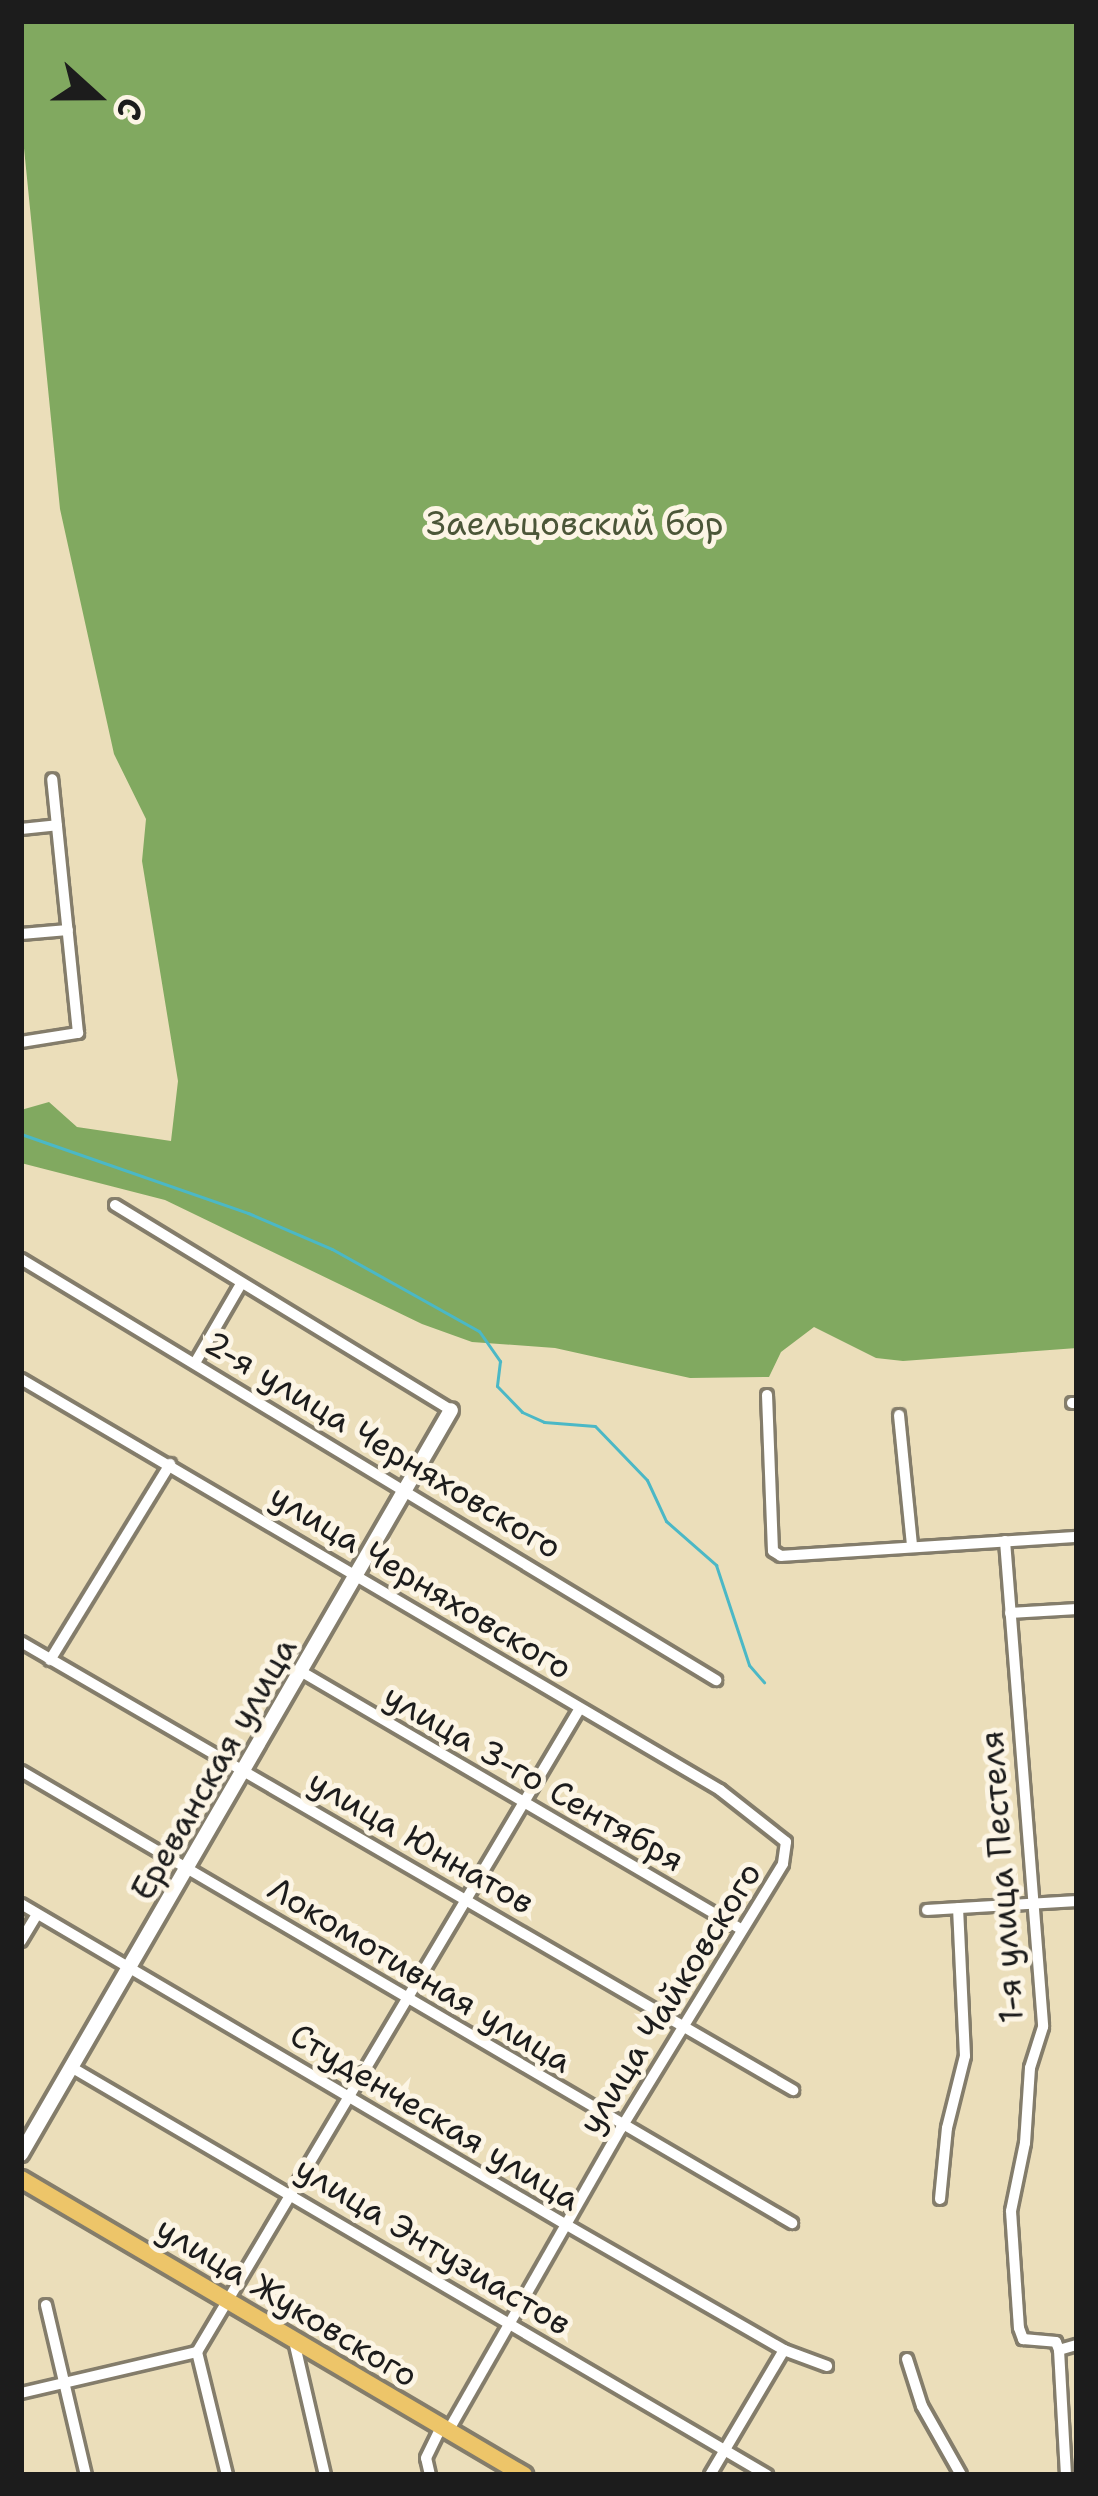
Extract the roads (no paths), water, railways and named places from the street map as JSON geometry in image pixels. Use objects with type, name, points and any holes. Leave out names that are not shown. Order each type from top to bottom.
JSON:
[{"type":"main road","name":"улица Жуковского","points":[[21,2180],[524,2475]]},
{"type":"street","points":[[21,1042],[78,1033],[52,779]]},
{"type":"street","points":[[21,829],[57,824]]},
{"type":"street","points":[[21,934],[68,930]]},
{"type":"street","points":[[115,1205],[452,1410]]},
{"type":"street","name":"2-я улица Черняховского","points":[[21,1258],[716,1680]]},
{"type":"street","points":[[195,1363],[242,1284]]},
{"type":"street","name":"улица Черняховского","points":[[21,1378],[720,1790],[786,1842]]},
{"type":"street","points":[[767,1395],[772,1551],[781,1556],[1077,1537]]},
{"type":"street","name":"Ереванская улица","points":[[21,2154],[452,1410]]},
{"type":"street","points":[[899,1415],[912,1545]]},
{"type":"street","points":[[50,1660],[170,1464]]},
{"type":"street","name":"1-я улица Пестеля","points":[[1006,1541],[1043,2027],[1030,2068],[1025,2143],[1011,2228],[1018,2328],[1033,2342],[1056,2342],[1059,2350]]},
{"type":"street","points":[[1010,1613],[1077,1610]]},
{"type":"street","name":"улица Юннатов","points":[[21,1642],[793,2090]]},
{"type":"street","name":"улица 3-го Сентября","points":[[302,1672],[739,1928]]},
{"type":"street","points":[[226,2475],[196,2352],[519,1803],[580,1708]]},
{"type":"street","name":"Локомотивная улица","points":[[21,1771],[621,2128],[792,2223]]},
{"type":"street","name":"улица Чайковского","points":[[430,2475],[426,2458],[739,1928],[783,1864],[786,1842]]},
{"type":"street","points":[[926,1910],[1077,1900]]},
{"type":"street","name":"Студенческая улица","points":[[21,1904],[784,2350],[827,2366]]},
{"type":"street","points":[[940,2199],[947,2128],[964,2056],[958,1908]]},
{"type":"street","points":[[21,1941],[37,1914]]},
{"type":"street","name":"улица Энтузиастов","points":[[71,2067],[766,2475]]},
{"type":"street","points":[[46,2305],[86,2475]]},
{"type":"street","points":[[294,2341],[325,2475]]},
{"type":"street","points":[[1066,2475],[1059,2350],[1077,2345]]},
{"type":"street","points":[[710,2475],[784,2350]]},
{"type":"street","points":[[21,2393],[196,2352]]},
{"type":"street","points":[[907,2359],[922,2405],[961,2475]]},
{"type":"waterway","points":[[21,1134],[248,1213],[332,1249],[479,1331],[500,1361],[497,1386],[522,1412],[544,1422],[595,1426],[647,1480],[666,1521],[716,1565],[749,1665],[764,1682]]},
{"type":"park label","name":"Заельцовский бор","points":[[575,524]]}]
